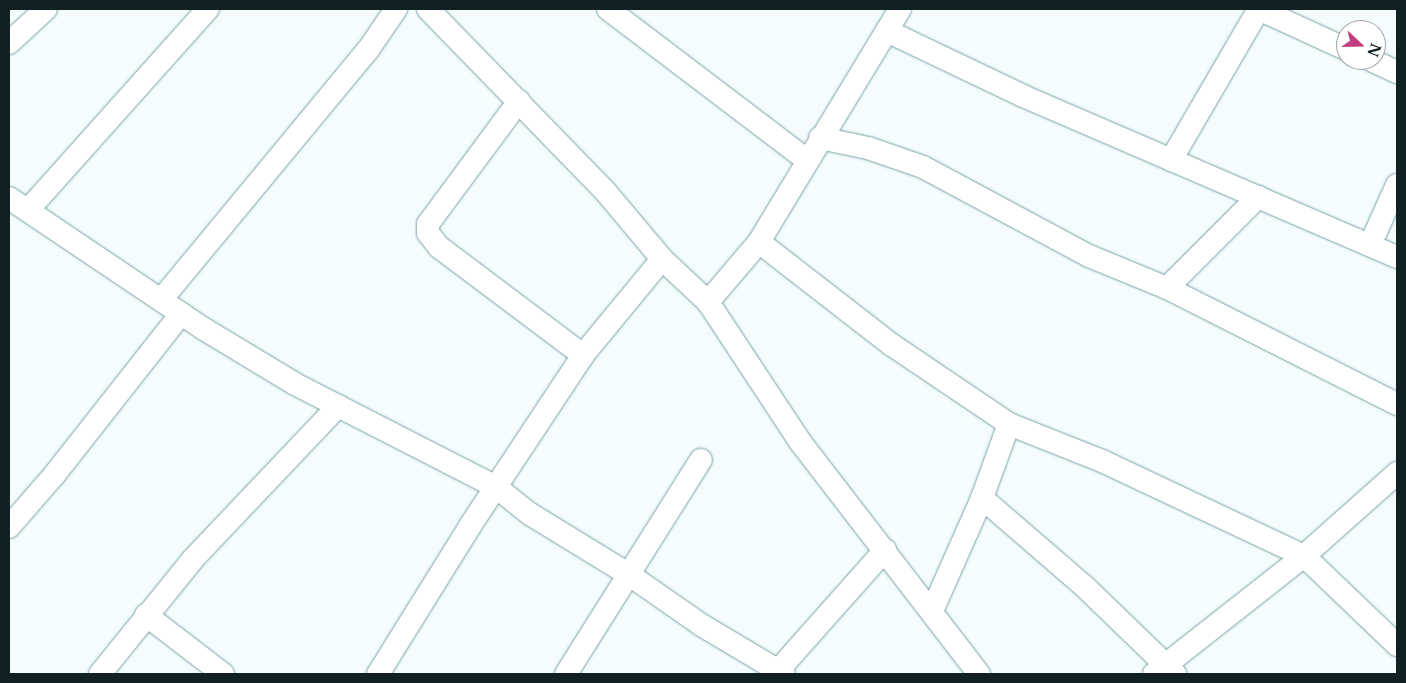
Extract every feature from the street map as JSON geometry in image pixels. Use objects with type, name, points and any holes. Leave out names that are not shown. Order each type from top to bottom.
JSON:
[{"type":"street","points":[[9,44],[46,9]]},
{"type":"street","points":[[28,210],[208,9]]},
{"type":"street","points":[[161,300],[368,50],[396,9]]},
{"type":"street","points":[[428,9],[605,191],[662,258],[708,302],[801,443],[980,674]]},
{"type":"street","points":[[608,9],[807,160]]},
{"type":"street","points":[[708,302],[759,242],[820,138],[900,9]]},
{"type":"street","points":[[1171,160],[1259,9],[1336,44]]},
{"type":"street","points":[[887,31],[1023,96],[1397,258]]},
{"type":"street","points":[[519,101],[428,224],[428,234],[439,247],[583,355]]},
{"type":"street","points":[[820,138],[868,148],[923,168],[1089,256],[1167,288],[1397,404]]},
{"type":"street","points":[[1370,245],[1397,185]]},
{"type":"street","points":[[1167,288],[1258,197]]},
{"type":"street","points":[[9,198],[181,314],[338,406],[496,487],[530,514],[631,576],[703,626],[779,673],[885,550]]},
{"type":"street","points":[[759,242],[892,345],[1009,424],[1102,461],[1304,556],[1397,645]]},
{"type":"street","points":[[378,674],[496,487],[583,355],[662,258]]},
{"type":"street","points":[[12,514],[55,474],[181,314]]},
{"type":"street","points":[[100,674],[193,558],[338,406]]},
{"type":"street","points":[[932,611],[982,498],[1009,424]]},
{"type":"street","points":[[566,674],[631,576],[701,460]]},
{"type":"street","points":[[982,498],[1084,586],[1165,671],[1304,556],[1397,473]]},
{"type":"street","points":[[146,615],[223,674]]}]
